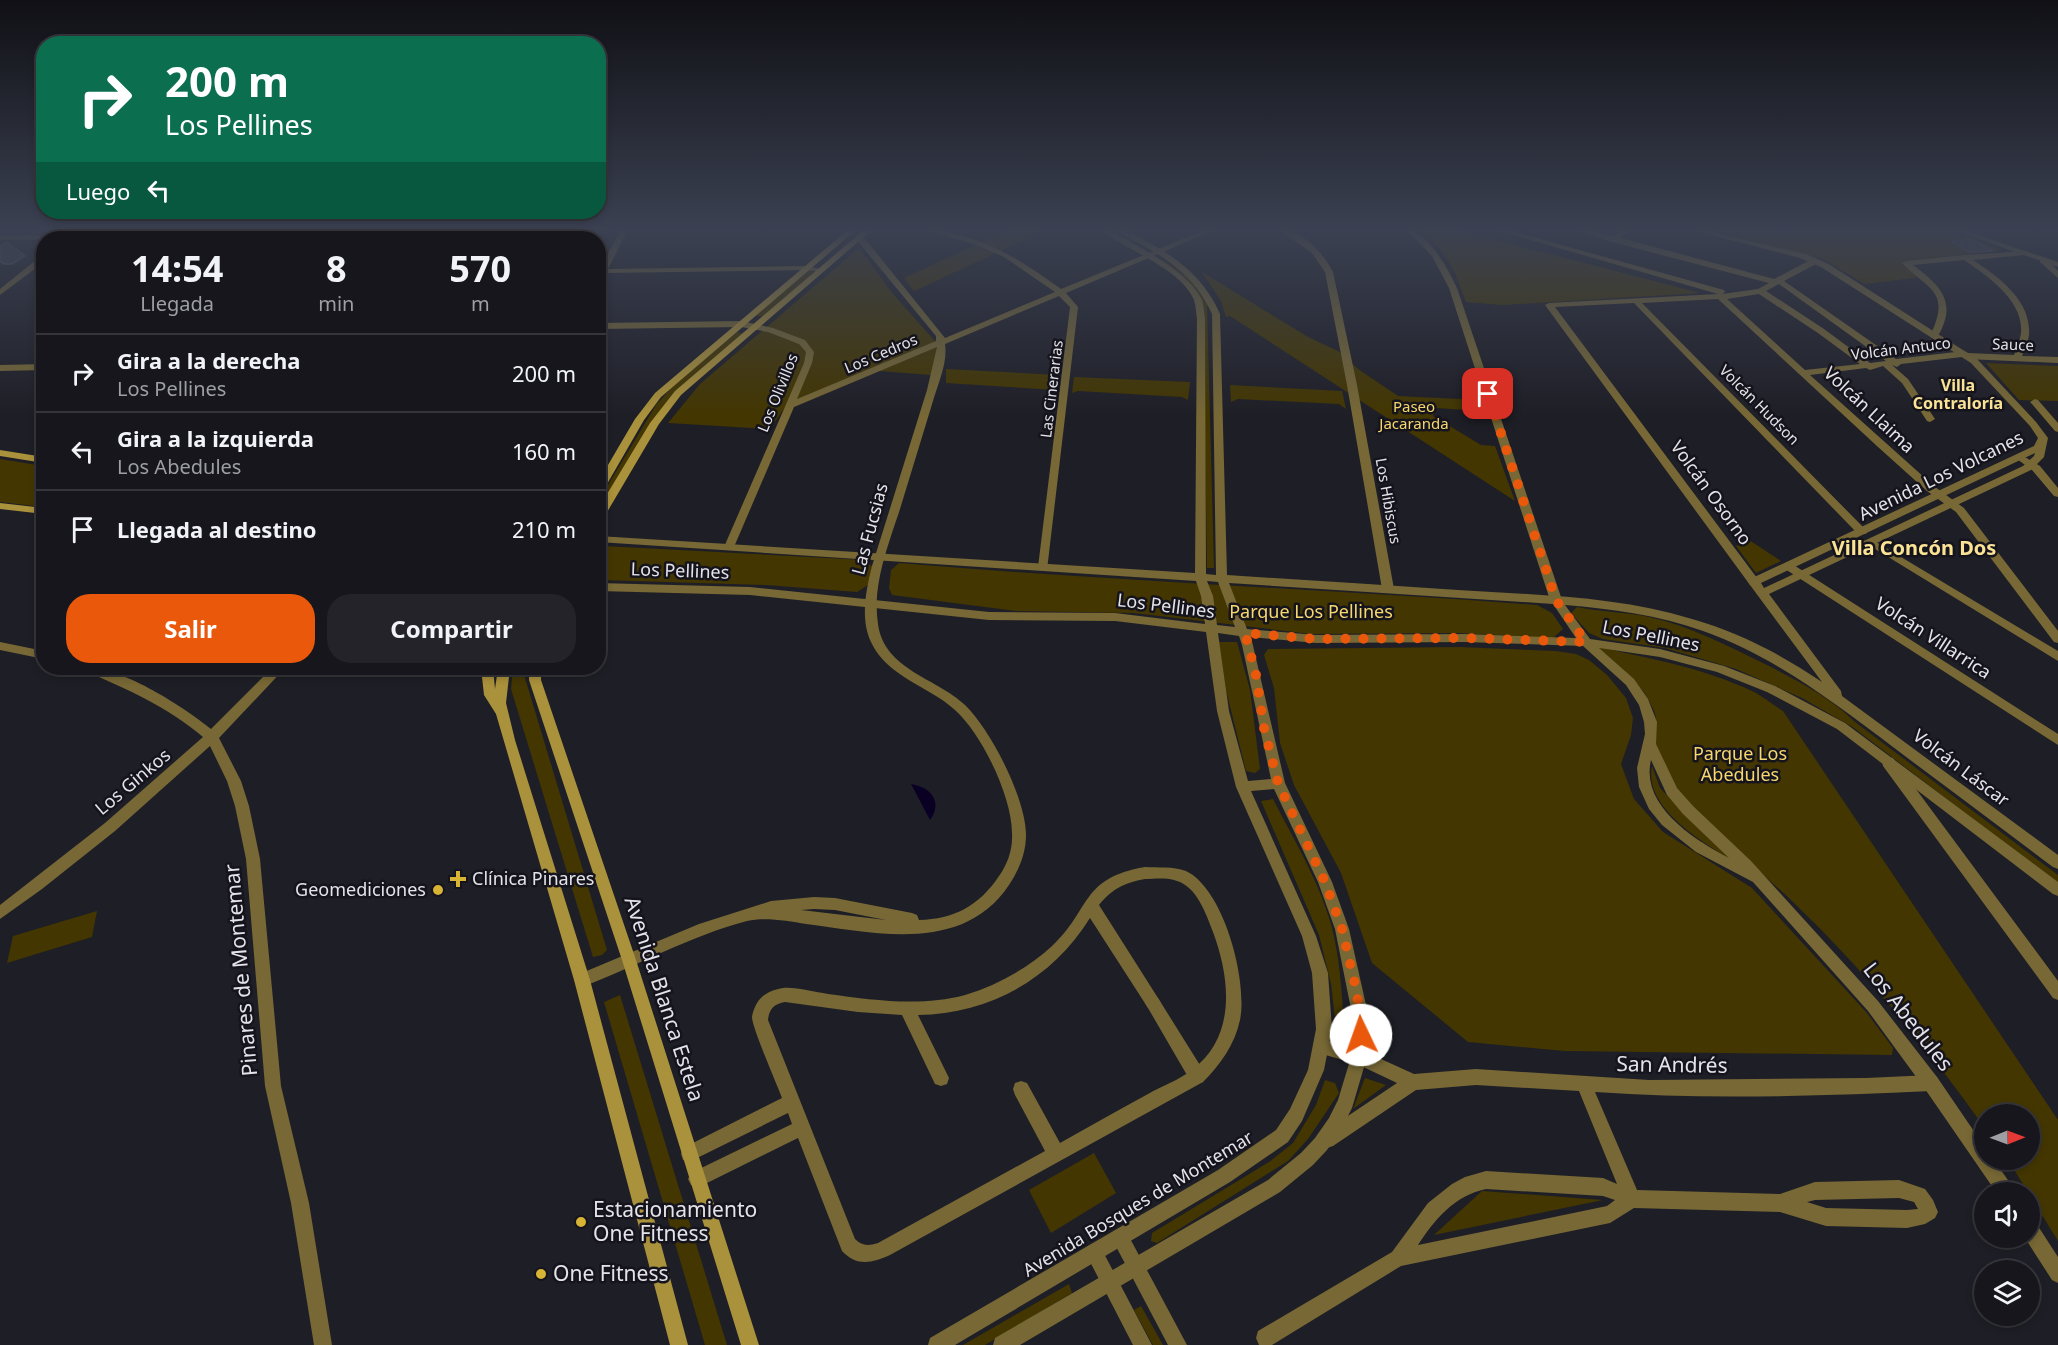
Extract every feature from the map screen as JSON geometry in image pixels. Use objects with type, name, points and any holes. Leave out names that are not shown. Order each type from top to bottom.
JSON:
[{"type":"main road","points":[[606,477],[640,419],[658,395],[779,292]]},
{"type":"main road","points":[[606,506],[669,403],[796,292]]},
{"type":"main road","points":[[0,453],[36,459]]},
{"type":"main road","points":[[0,507],[36,510]]},
{"type":"main road","points":[[489,675],[490,695],[502,713]]},
{"type":"main road","points":[[503,675],[500,703],[502,713],[582,980],[679,1345]]},
{"type":"main road","name":"Avenida Blanca Estela","points":[[535,675],[557,750],[629,960],[750,1345]]},
{"type":"street","points":[[904,292],[940,336],[941,343]]},
{"type":"street","name":"Los Cedros","points":[[791,405],[1064,292]]},
{"type":"street","name":"Avenida Bosques de Montemar","points":[[937,1345],[1224,1176],[1282,1136],[1308,1093],[1321,1047],[1324,1029],[1323,992],[1315,954],[1243,787],[1223,711],[1207,596],[1200,577],[1202,390],[1199,302],[1192,292]]},
{"type":"street","name":"Avenida Bosques de Montemar","points":[[1007,1344],[1274,1186],[1307,1159],[1335,1124],[1346,1102],[1359,1057],[1361,1035],[1359,1003],[1342,929],[1325,882],[1278,783],[1264,728],[1256,675],[1245,633],[1222,579],[1216,314],[1207,292]]},
{"type":"street","name":"Los Hibiscus","points":[[1333,292],[1388,589]]},
{"type":"street","name":"Los Abedules","points":[[1454,292],[1556,600],[1586,642],[1632,683],[1641,697],[1651,723],[1650,745],[1643,766],[1648,795],[1678,831],[1706,852],[1761,880]]},
{"type":"street","points":[[1719,292],[1734,296]]},
{"type":"street","points":[[1635,300],[1734,296],[1756,292]]},
{"type":"street","points":[[1761,292],[1813,325],[1870,367]]},
{"type":"street","points":[[1792,292],[1897,364]]},
{"type":"street","name":"Avenida Los Volcanes","points":[[1762,593],[1951,504],[2031,464],[2039,457],[2043,442],[2034,424],[1982,368],[1864,292]]},
{"type":"street","points":[[1934,336],[1945,311],[1944,300],[1937,292]]},
{"type":"street","points":[[2006,292],[2020,312],[2025,335],[2017,359]]},
{"type":"street","name":"Las Cinerarias","points":[[1043,567],[1075,312],[1071,301],[1061,293]]},
{"type":"street","name":"Volcán Llaima","points":[[1719,296],[1881,445],[1966,516],[2058,639]]},
{"type":"street","name":"Volcán Osorno","points":[[1635,300],[1549,305],[1843,703]]},
{"type":"street","name":"Volcán Hudson","points":[[1635,300],[1862,532]]},
{"type":"street","name":"Los Olivillos","points":[[606,326],[741,324],[797,339],[806,345],[810,352],[810,359],[791,405],[729,547]]},
{"type":"street","name":"Las Fucsias","points":[[582,980],[704,929],[749,914],[803,915],[868,925],[896,926],[952,922],[982,905],[1005,881],[1017,854],[1020,828],[993,754],[978,729],[961,708],[938,690],[890,662],[879,650],[872,627],[872,603],[879,557],[935,378],[942,351],[941,343]]},
{"type":"street","name":"Sauce","points":[[1965,355],[2058,360]]},
{"type":"street","name":"Volcán Antuco","points":[[1805,373],[1965,355]]},
{"type":"street","points":[[1886,365],[1905,381],[1930,419]]},
{"type":"street","points":[[0,368],[36,367]]},
{"type":"street","points":[[2035,402],[2058,429]]},
{"type":"street","name":"Avenida Los Volcanes","points":[[1754,582],[1940,496],[2020,457],[2043,442]]},
{"type":"street","points":[[2020,457],[2031,464],[2058,494]]},
{"type":"street","name":"Los Pellines","points":[[606,539],[1556,600],[1647,611],[1708,628],[1773,657],[1843,703]]},
{"type":"street","points":[[1871,542],[2058,657]]},
{"type":"street","name":"Volcán Villarrica","points":[[1789,566],[2058,741]]},
{"type":"street","name":"Los Pellines","points":[[606,587],[750,591],[989,616],[1122,617],[1211,630],[1316,639],[1464,638],[1586,642],[1660,653],[1720,669],[1797,702],[1841,726],[1883,757]]},
{"type":"street","points":[[0,646],[36,653]]},
{"type":"street","name":"Pinares de Montemar","points":[[105,675],[146,692],[171,706],[212,736],[234,781],[249,833],[273,1086],[300,1203],[323,1345]]},
{"type":"street","name":"Los Ginkos","points":[[0,913],[53,873],[212,736],[272,675]]},
{"type":"street","name":"Volcán Láscar","points":[[1843,703],[2058,863]]},
{"type":"street","name":"Los Abedules","points":[[1650,745],[1672,791],[1688,810],[1761,880],[1873,1006],[1931,1083],[1999,1182]]},
{"type":"street","points":[[1883,757],[2058,890]]},
{"type":"street","points":[[1883,757],[2058,993]]},
{"type":"street","points":[[1243,787],[1278,783]]},
{"type":"street","points":[[1133,874],[1181,875],[1203,895],[1222,940],[1232,979],[1234,1015],[1225,1042],[1208,1066],[1197,1076],[884,1249],[866,1256],[856,1254],[848,1245],[801,1128],[760,1020],[761,1010],[768,1001],[785,995],[847,1004],[907,1008],[942,1008],[965,1003],[1029,974],[1059,950],[1091,906],[1103,888],[1133,874]]},
{"type":"street","points":[[1091,906],[1197,1076]]},
{"type":"street","points":[[907,1008],[941,1078]]},
{"type":"street","name":"San Andrés","points":[[1321,1047],[1359,1057],[1413,1082],[1476,1077],[1584,1085],[1731,1088],[1931,1083]]},
{"type":"street","name":"San Andrés","points":[[1321,1144],[1413,1082]]},
{"type":"street","points":[[1584,1085],[1632,1199]]},
{"type":"street","points":[[1021,1089],[1056,1153]]},
{"type":"street","points":[[689,1154],[792,1102]]},
{"type":"street","points":[[697,1179],[801,1128]]},
{"type":"street","points":[[1398,1258],[1421,1225],[1446,1198],[1460,1187],[1474,1182],[1500,1180],[1604,1187],[1632,1199],[1780,1203],[1826,1218],[1907,1219],[1919,1218],[1929,1212],[1928,1206],[1919,1195],[1899,1189],[1815,1191],[1780,1203]]},
{"type":"street","points":[[1265,1338],[1398,1258],[1610,1214],[1632,1199]]},
{"type":"street","points":[[1120,1237],[1178,1345]]},
{"type":"street","points":[[2040,1245],[2058,1274]]},
{"type":"street","points":[[1094,1252],[1143,1345]]},
{"type":"green space","points":[[782,292],[793,292],[763,317],[755,315]]},
{"type":"green space","points":[[808,292],[891,292],[934,340],[940,353],[931,375],[867,370],[788,403],[770,429],[668,423],[700,384]]},
{"type":"green space","points":[[1197,292],[1200,292],[1207,303],[1214,568],[1207,568],[1203,304]]},
{"type":"green space","name":"Paseo Jacaranda","points":[[1215,292],[1234,292],[1308,337],[1338,351],[1358,369],[1398,396],[1480,400],[1484,411],[1435,408],[1433,416],[1481,445],[1495,446],[1515,501],[1230,316],[1226,317],[1221,301]]},
{"type":"green space","points":[[1462,292],[1700,293],[1502,305],[1466,302]]},
{"type":"green space","points":[[737,332],[743,334],[674,393],[606,503],[606,488],[656,405],[671,388]]},
{"type":"green space","points":[[1986,363],[2058,366],[2058,401],[2019,400]]},
{"type":"green space","points":[[946,369],[1058,375],[1055,390],[946,383]]},
{"type":"green space","points":[[1074,377],[1190,382],[1188,400],[1182,397],[1078,391],[1072,393]]},
{"type":"green space","points":[[1230,385],[1342,391],[1346,409],[1339,404],[1238,399],[1231,402]]},
{"type":"green space","points":[[0,459],[36,465],[36,506],[0,502]]},
{"type":"green space","points":[[1749,540],[1781,561],[1756,573],[1736,546]]},
{"type":"green space","points":[[606,546],[864,560],[874,568],[871,583],[857,592],[766,585],[606,580]]},
{"type":"green space","name":"Parque Los Pellines","points":[[899,563],[1537,605],[1552,613],[1563,629],[1553,638],[1459,633],[1311,634],[1134,613],[1016,611],[892,595],[889,588],[891,570]]},
{"type":"green space","points":[[1577,607],[1640,615],[1679,625],[1800,682],[1834,704],[2058,875],[2058,884],[1854,728],[1802,698],[1736,669],[1665,648],[1603,639],[1589,633],[1571,613]]},
{"type":"green space","points":[[1219,642],[1237,642],[1250,690],[1260,769],[1255,773],[1246,771],[1226,690]]},
{"type":"green space","points":[[1459,647],[1556,651],[1576,654],[1589,660],[1607,675],[1626,698],[1633,718],[1631,735],[1621,764],[1634,799],[1663,832],[1752,888],[1867,1013],[1893,1048],[1892,1055],[1565,1051],[1468,1042],[1372,963],[1341,873],[1294,785],[1280,743],[1274,688],[1264,655],[1268,649]]},
{"type":"green space","name":"Parque Los Abedules","points":[[1597,647],[1676,664],[1714,676],[1756,693],[1783,711],[2058,1120],[2058,1241],[2040,1212],[2040,1182],[2022,1182],[2014,1170],[2040,1170],[2040,1104],[1974,1104],[1974,1113],[1941,1068],[1847,957],[1796,905],[1716,832],[1670,781],[1656,747],[1655,716],[1649,701],[1629,676]]},
{"type":"green space","points":[[512,675],[524,675],[607,950],[602,955],[593,957],[511,689]]},
{"type":"green space","points":[[1652,766],[1660,788],[1698,828],[1739,865],[1695,836],[1667,811],[1657,797],[1652,782]]},
{"type":"green space","points":[[1273,799],[1326,907],[1339,966],[1345,1038],[1340,1039],[1337,1036],[1331,984],[1319,935],[1261,801]]},
{"type":"green space","points":[[97,911],[92,937],[7,963],[13,936]]},
{"type":"green space","points":[[620,995],[727,1345],[705,1345],[604,1002]]},
{"type":"green space","points":[[1365,1078],[1386,1085],[1353,1109]]},
{"type":"green space","points":[[1325,1080],[1335,1083],[1339,1093],[1308,1139],[1288,1161],[1157,1243],[1151,1241],[1152,1233],[1269,1162],[1293,1143],[1316,1105]]},
{"type":"green space","points":[[1094,1153],[1116,1193],[1051,1233],[1029,1190]]},
{"type":"green space","points":[[1482,1191],[1603,1200],[1434,1235]]},
{"type":"green space","points":[[1069,1284],[1072,1293],[985,1345],[963,1345]]},
{"type":"green space","points":[[1141,1306],[1163,1345],[1153,1345],[1134,1310]]},
{"type":"shaded area","points":[[911,784],[924,788],[933,796],[935,807],[930,820]]},
{"type":"place","name":"Clínica Pinares","points":[[458,879]]},
{"type":"place","name":"Geomediciones","points":[[438,890]]},
{"type":"place","name":"Estacionamiento One Fitness","points":[[581,1222]]},
{"type":"place","name":"One Fitness","points":[[541,1274]]},
{"type":"district","name":"Villa Contraloría","points":[[1958,394]]},
{"type":"district","name":"Villa Concón Dos","points":[[1914,548]]},
{"type":"route","points":[[1361,1035],[1357,993],[1342,929],[1325,882],[1278,783],[1270,756],[1256,675],[1245,633],[1316,639],[1464,638],[1586,642],[1556,600],[1488,394]]}]
